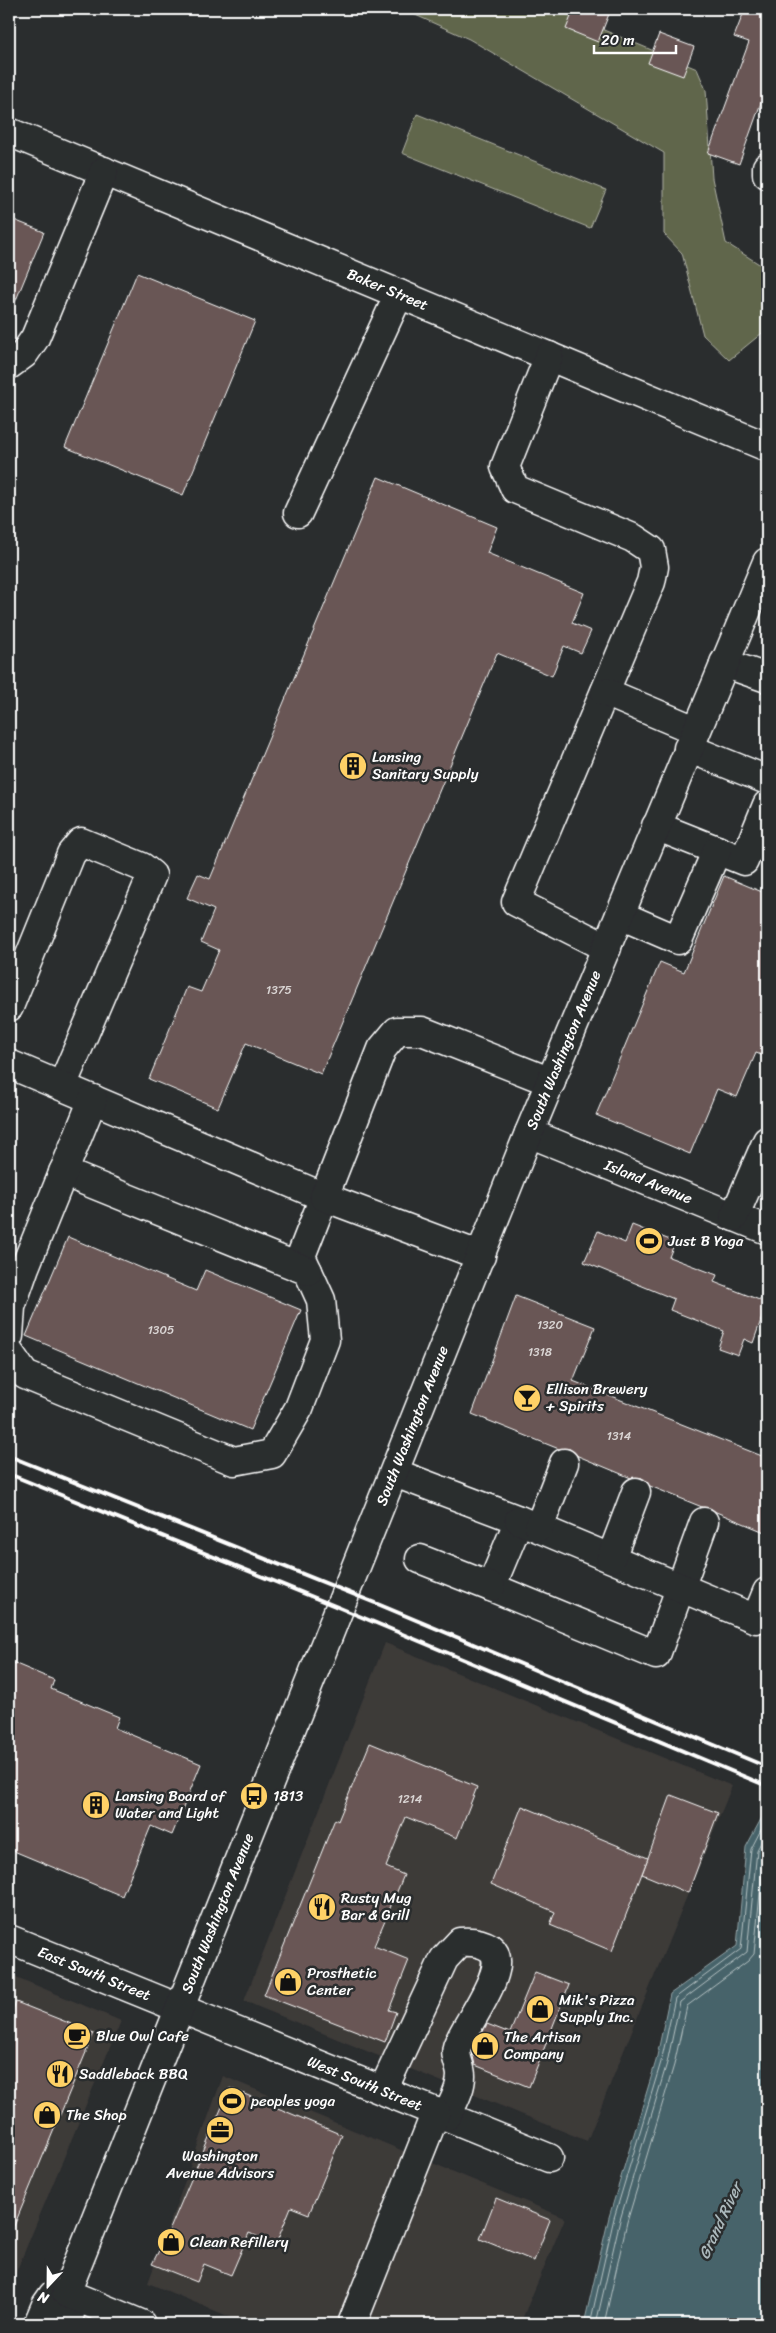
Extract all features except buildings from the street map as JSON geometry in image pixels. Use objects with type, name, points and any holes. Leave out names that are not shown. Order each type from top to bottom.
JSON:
[{"type":"street","name":"Baker Street","points":[[9,132],[767,447]]},
{"type":"street","points":[[767,167],[767,174]]},
{"type":"street","points":[[9,365],[24,354],[35,338],[104,171]]},
{"type":"street","points":[[298,513],[399,294]]},
{"type":"street","points":[[549,356],[505,467],[515,489],[633,538],[651,550],[654,567],[651,582],[516,902],[607,948]]},
{"type":"street","name":"South Washington Avenue","points":[[66,2292],[529,1133],[724,663],[764,578]]},
{"type":"street","points":[[724,663],[767,678]]},
{"type":"street","points":[[605,692],[767,780]]},
{"type":"street","points":[[656,826],[744,861],[767,805]]},
{"type":"street","points":[[9,1007],[71,854],[81,842],[142,867],[152,875],[62,1086]]},
{"type":"street","points":[[620,915],[678,940],[717,850]]},
{"type":"street","points":[[9,1352],[25,1375],[234,1460],[272,1454],[299,1408],[325,1340],[321,1300],[301,1256],[382,1049],[397,1031],[422,1031],[551,1082]]},
{"type":"street","points":[[9,1064],[324,1197],[481,1256]]},
{"type":"street","points":[[9,1336],[17,1264],[63,1172],[93,1099]]},
{"type":"street","name":"Island Avenue","points":[[529,1133],[767,1230]]},
{"type":"street","points":[[734,1217],[767,1141]]},
{"type":"street","points":[[63,1172],[308,1272]]},
{"type":"street","points":[[491,1587],[564,1463]]},
{"type":"street","points":[[394,1473],[529,1524],[756,1619],[767,1592]]},
{"type":"street","points":[[611,1558],[636,1492]]},
{"type":"street","points":[[420,1559],[656,1655],[704,1522]]},
{"type":"street","name":"East South Street","points":[[9,1939],[181,2008]]},
{"type":"street","points":[[352,2324],[442,2114],[461,2079],[456,2049],[493,1979],[498,1963],[497,1957],[492,1950],[476,1942],[460,1942],[444,1958],[383,2090]]},
{"type":"street","name":"West South Street","points":[[181,2008],[548,2158]]},
{"type":"street","points":[[66,2292],[73,2303],[67,2324]]},
{"type":"street","points":[[38,2324],[46,2304],[53,2295],[66,2292],[142,2324]]},
{"type":"shaded area","points":[[385,1643],[732,1786],[587,2141],[244,2001]]},
{"type":"shaded area","points":[[9,1974],[121,2021],[9,2289]]},
{"type":"shaded area","points":[[223,2076],[565,2218],[520,2324],[247,2324],[148,2283]]},
{"type":"green space","points":[[402,9],[565,9],[563,13],[697,69],[706,90],[712,178],[726,243],[767,269],[767,329],[729,360],[703,335],[682,253],[664,234],[664,153],[469,39]]},
{"type":"green space","points":[[417,114],[606,190],[590,228],[402,153]]},
{"type":"water","name":"Grand River","points":[[767,1808],[766,2324],[584,2324],[609,2217],[656,2061],[670,1994],[737,1946],[746,1847]]},
{"type":"railway","points":[[9,1456],[380,1605],[767,1767]]},
{"type":"railway","points":[[9,1474],[340,1608],[767,1786]]},
{"type":"place","name":"Lansing Sanitary Supply","points":[[353,766]]},
{"type":"place","name":"Just B Yoga","points":[[649,1241]]},
{"type":"place","name":"Ellison Brewery + Spirits","points":[[527,1398]]},
{"type":"place","name":"1813","points":[[254,1796]]},
{"type":"place","name":"Lansing Board of Water and Light","points":[[96,1805]]},
{"type":"place","name":"Rusty Mug Bar & Grill","points":[[322,1907]]},
{"type":"place","name":"Prosthetic Center","points":[[288,1982]]},
{"type":"place","name":"Mik's Pizza Supply Inc.","points":[[540,2009]]},
{"type":"place","name":"Blue Owl Cafe","points":[[77,2036]]},
{"type":"place","name":"The Artisan Company","points":[[485,2046]]},
{"type":"place","name":"Saddleback BBQ","points":[[60,2074]]},
{"type":"place","name":"peoples yoga","points":[[232,2101]]},
{"type":"place","name":"The Shop","points":[[47,2115]]},
{"type":"place","name":"Washington Avenue Advisors","points":[[220,2130]]},
{"type":"place","name":"Clean Refillery","points":[[171,2242]]}]
